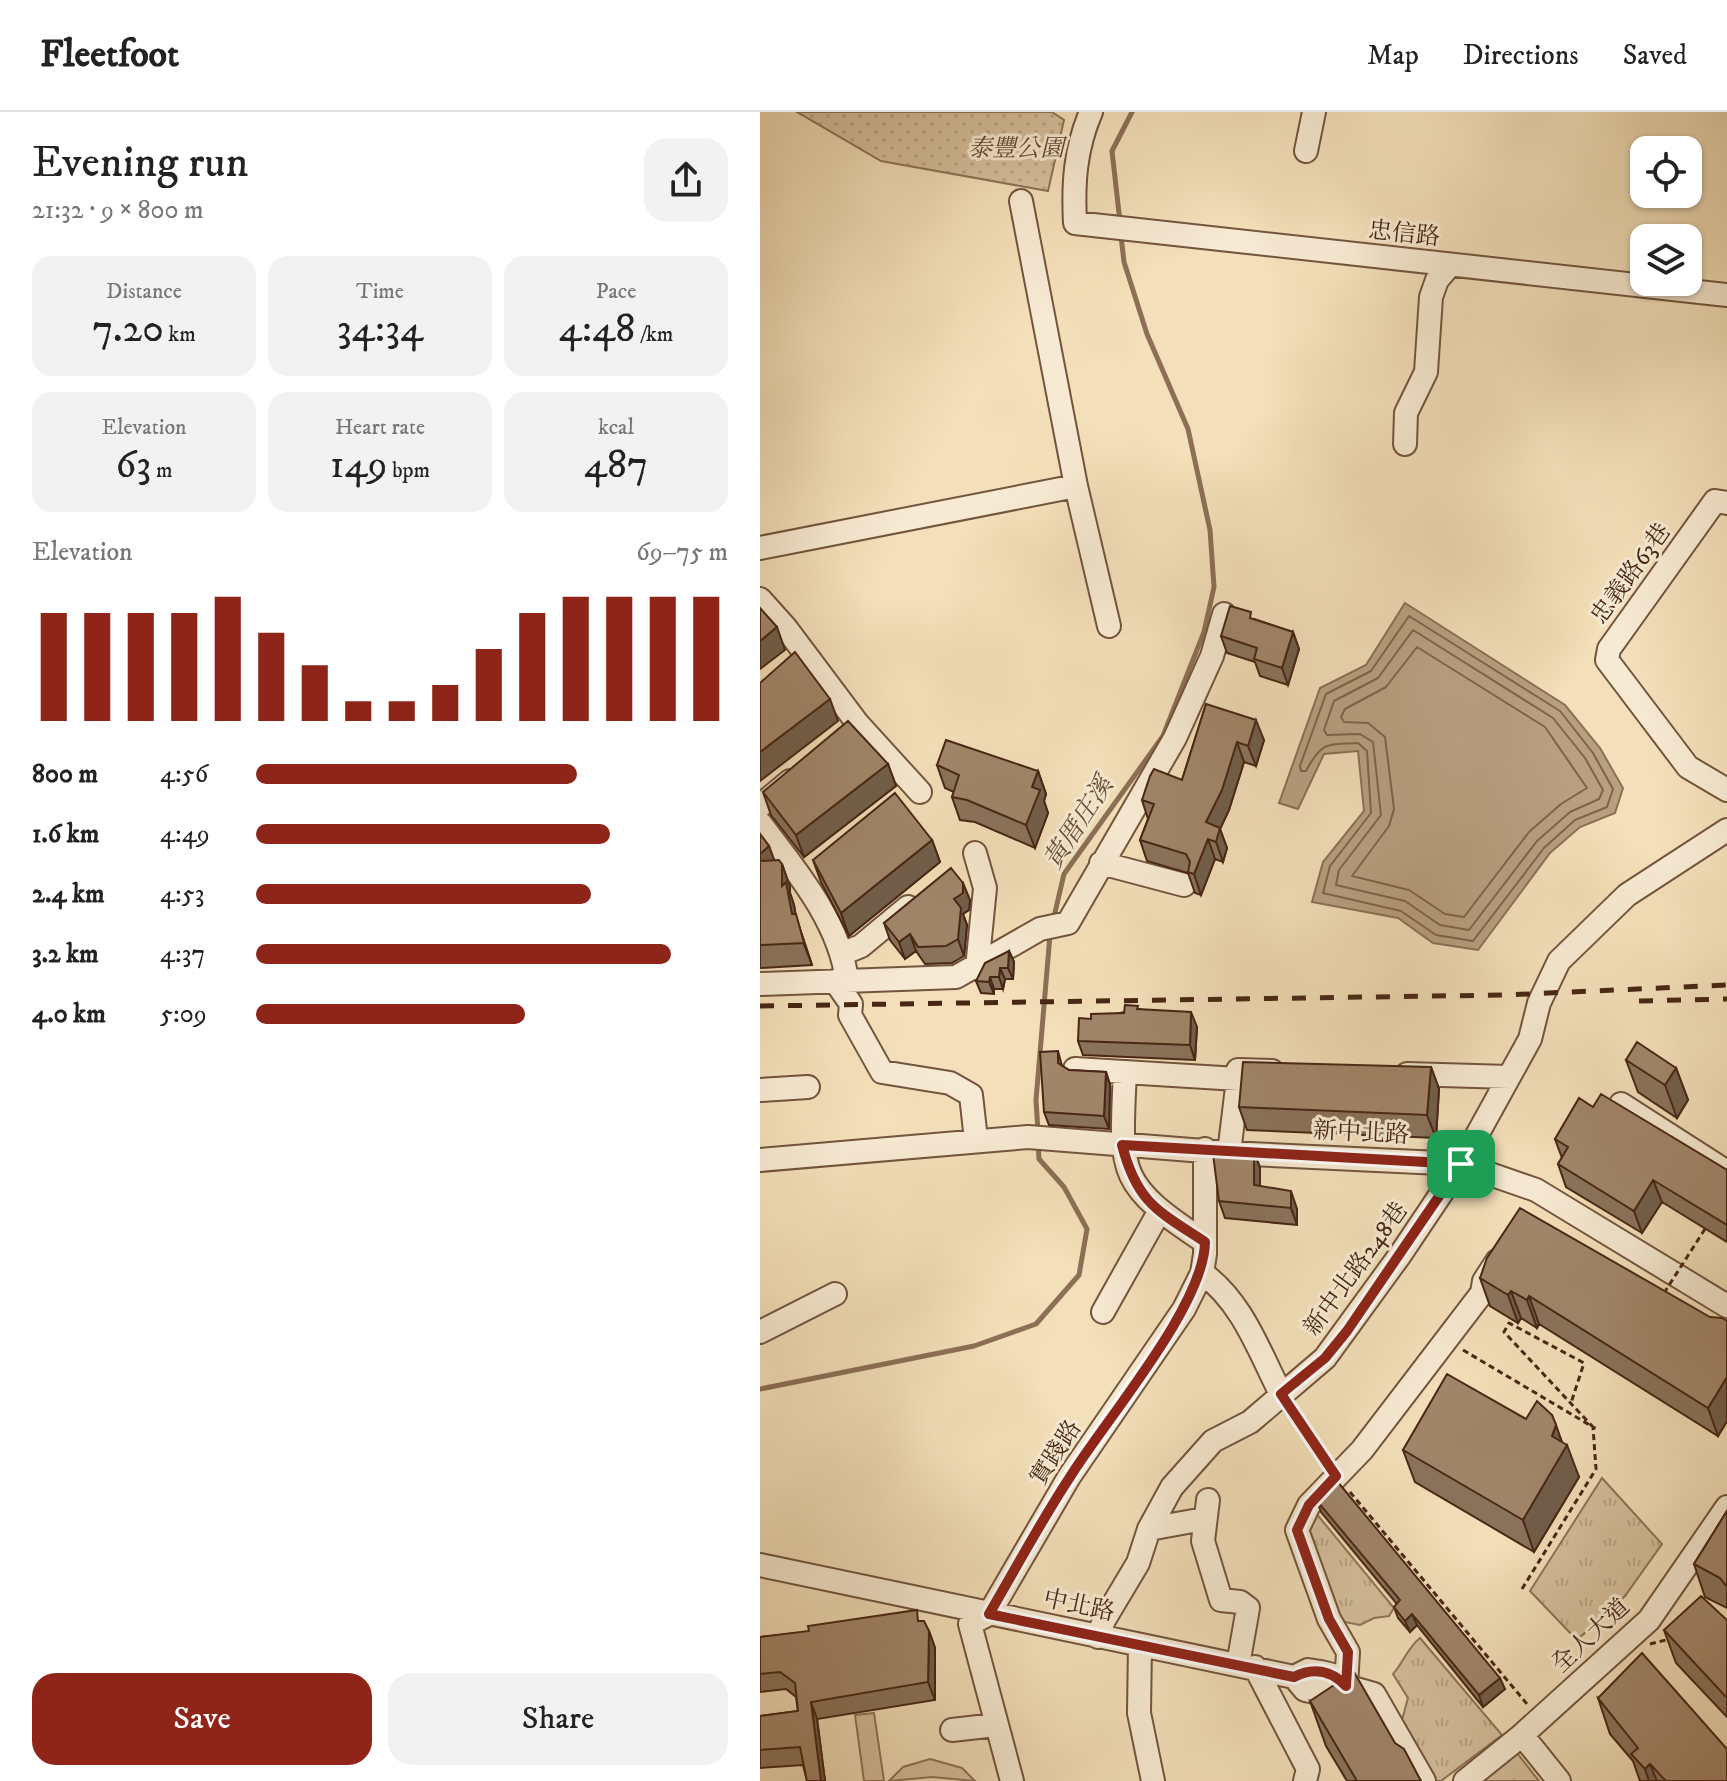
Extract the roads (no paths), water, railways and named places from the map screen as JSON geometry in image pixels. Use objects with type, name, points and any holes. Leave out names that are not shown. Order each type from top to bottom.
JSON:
[{"type":"street","name":"忠信路","points":[[1091,112],[1082,132],[1073,177],[1075,223],[1727,295]]},
{"type":"street","points":[[1306,151],[1314,112]]},
{"type":"street","points":[[1021,201],[1076,486],[1109,626]]},
{"type":"street","points":[[1405,444],[1406,413],[1426,372],[1431,297],[1437,280],[1450,265]]},
{"type":"street","points":[[760,548],[1076,486]]},
{"type":"street","name":"忠義路63巷","points":[[1727,503],[1715,501],[1609,649],[1607,660],[1688,767],[1727,790]]},
{"type":"street","points":[[760,599],[852,729],[920,792]]},
{"type":"street","points":[[760,984],[956,977],[977,968],[1002,948],[1040,929],[1068,923],[1175,738],[1212,656],[1224,614]]},
{"type":"street","points":[[760,806],[809,765]]},
{"type":"street","points":[[760,823],[809,874],[844,953],[841,981],[851,1004],[850,1015],[882,1072],[950,1083],[971,1095],[976,1140],[760,1160]]},
{"type":"street","name":"新中北路248巷","points":[[1098,1637],[1104,1620],[1138,1563],[1149,1529],[1172,1487],[1213,1441],[1250,1422],[1325,1358],[1347,1331],[1461,1164],[1530,1039],[1544,993],[1559,961],[1627,895],[1727,830]]},
{"type":"street","points":[[975,853],[985,888],[977,968]]},
{"type":"street","points":[[1101,863],[1184,885]]},
{"type":"street","points":[[844,953],[861,946],[927,891]]},
{"type":"street","points":[[1075,1069],[1238,1079]]},
{"type":"street","points":[[1229,1153],[1238,1070],[1302,1072]]},
{"type":"street","points":[[1125,1072],[1122,1145],[1140,1194],[1159,1212],[1205,1242]]},
{"type":"street","points":[[1382,1074],[1509,1077]]},
{"type":"street","points":[[760,1090],[808,1087]]},
{"type":"street","points":[[1621,1104],[1727,1172]]},
{"type":"street","name":"新中北路","points":[[976,1140],[1028,1137],[1229,1153],[1461,1164],[1536,1190],[1727,1306]]},
{"type":"street","name":"實踐路","points":[[1012,1781],[970,1624],[989,1614],[1069,1477],[1184,1309],[1202,1273],[1205,1149]]},
{"type":"street","points":[[1103,1312],[1159,1212]]},
{"type":"street","points":[[1424,1781],[1374,1694],[1346,1686],[1348,1652],[1329,1619],[1297,1530],[1309,1505],[1362,1450],[1482,1293],[1484,1281],[1509,1242]]},
{"type":"street","points":[[1202,1273],[1220,1286],[1238,1309],[1281,1394]]},
{"type":"street","points":[[760,1332],[835,1294]]},
{"type":"street","name":"全人大道","points":[[1465,1781],[1522,1735],[1649,1620],[1727,1507]]},
{"type":"street","points":[[1149,1529],[1206,1510],[1203,1541],[1221,1600],[1240,1602],[1248,1608],[1247,1666],[1308,1769],[1305,1781]]},
{"type":"street","name":"中北路","points":[[760,1565],[1247,1666],[1294,1677],[1305,1690],[1335,1696],[1346,1686]]},
{"type":"street","points":[[1140,1645],[1139,1713],[1153,1781]]},
{"type":"street","points":[[952,1730],[996,1725]]},
{"type":"street","points":[[1522,1735],[1559,1781]]},
{"type":"water","points":[[1405,603],[1565,705],[1600,748],[1623,788],[1615,813],[1580,827],[1550,853],[1478,950],[1433,943],[1398,918],[1312,902],[1323,862],[1364,811],[1358,751],[1324,754],[1298,809],[1279,803],[1320,688],[1366,665]]},
{"type":"waterway","name":"黃厝庄溪","points":[[1120,222],[1112,151],[1132,112]]},
{"type":"waterway","name":"黃厝庄溪","points":[[1053,921],[1064,874],[1163,736],[1204,632],[1214,587],[1210,530],[1188,429],[1147,334],[1124,262],[1121,236]]},
{"type":"waterway","name":"黃厝庄溪","points":[[1038,1132],[1036,1100],[1050,935]]},
{"type":"waterway","name":"黃厝庄溪","points":[[760,1389],[974,1346],[1036,1324],[1079,1275],[1087,1229],[1064,1187],[1039,1159],[1038,1142]]},
{"type":"railway","points":[[760,1006],[1505,995],[1727,985]]},
{"type":"railway","points":[[1639,1001],[1727,999]]},
{"type":"park label","name":"泰豐公園","points":[[1016,149]]}]
